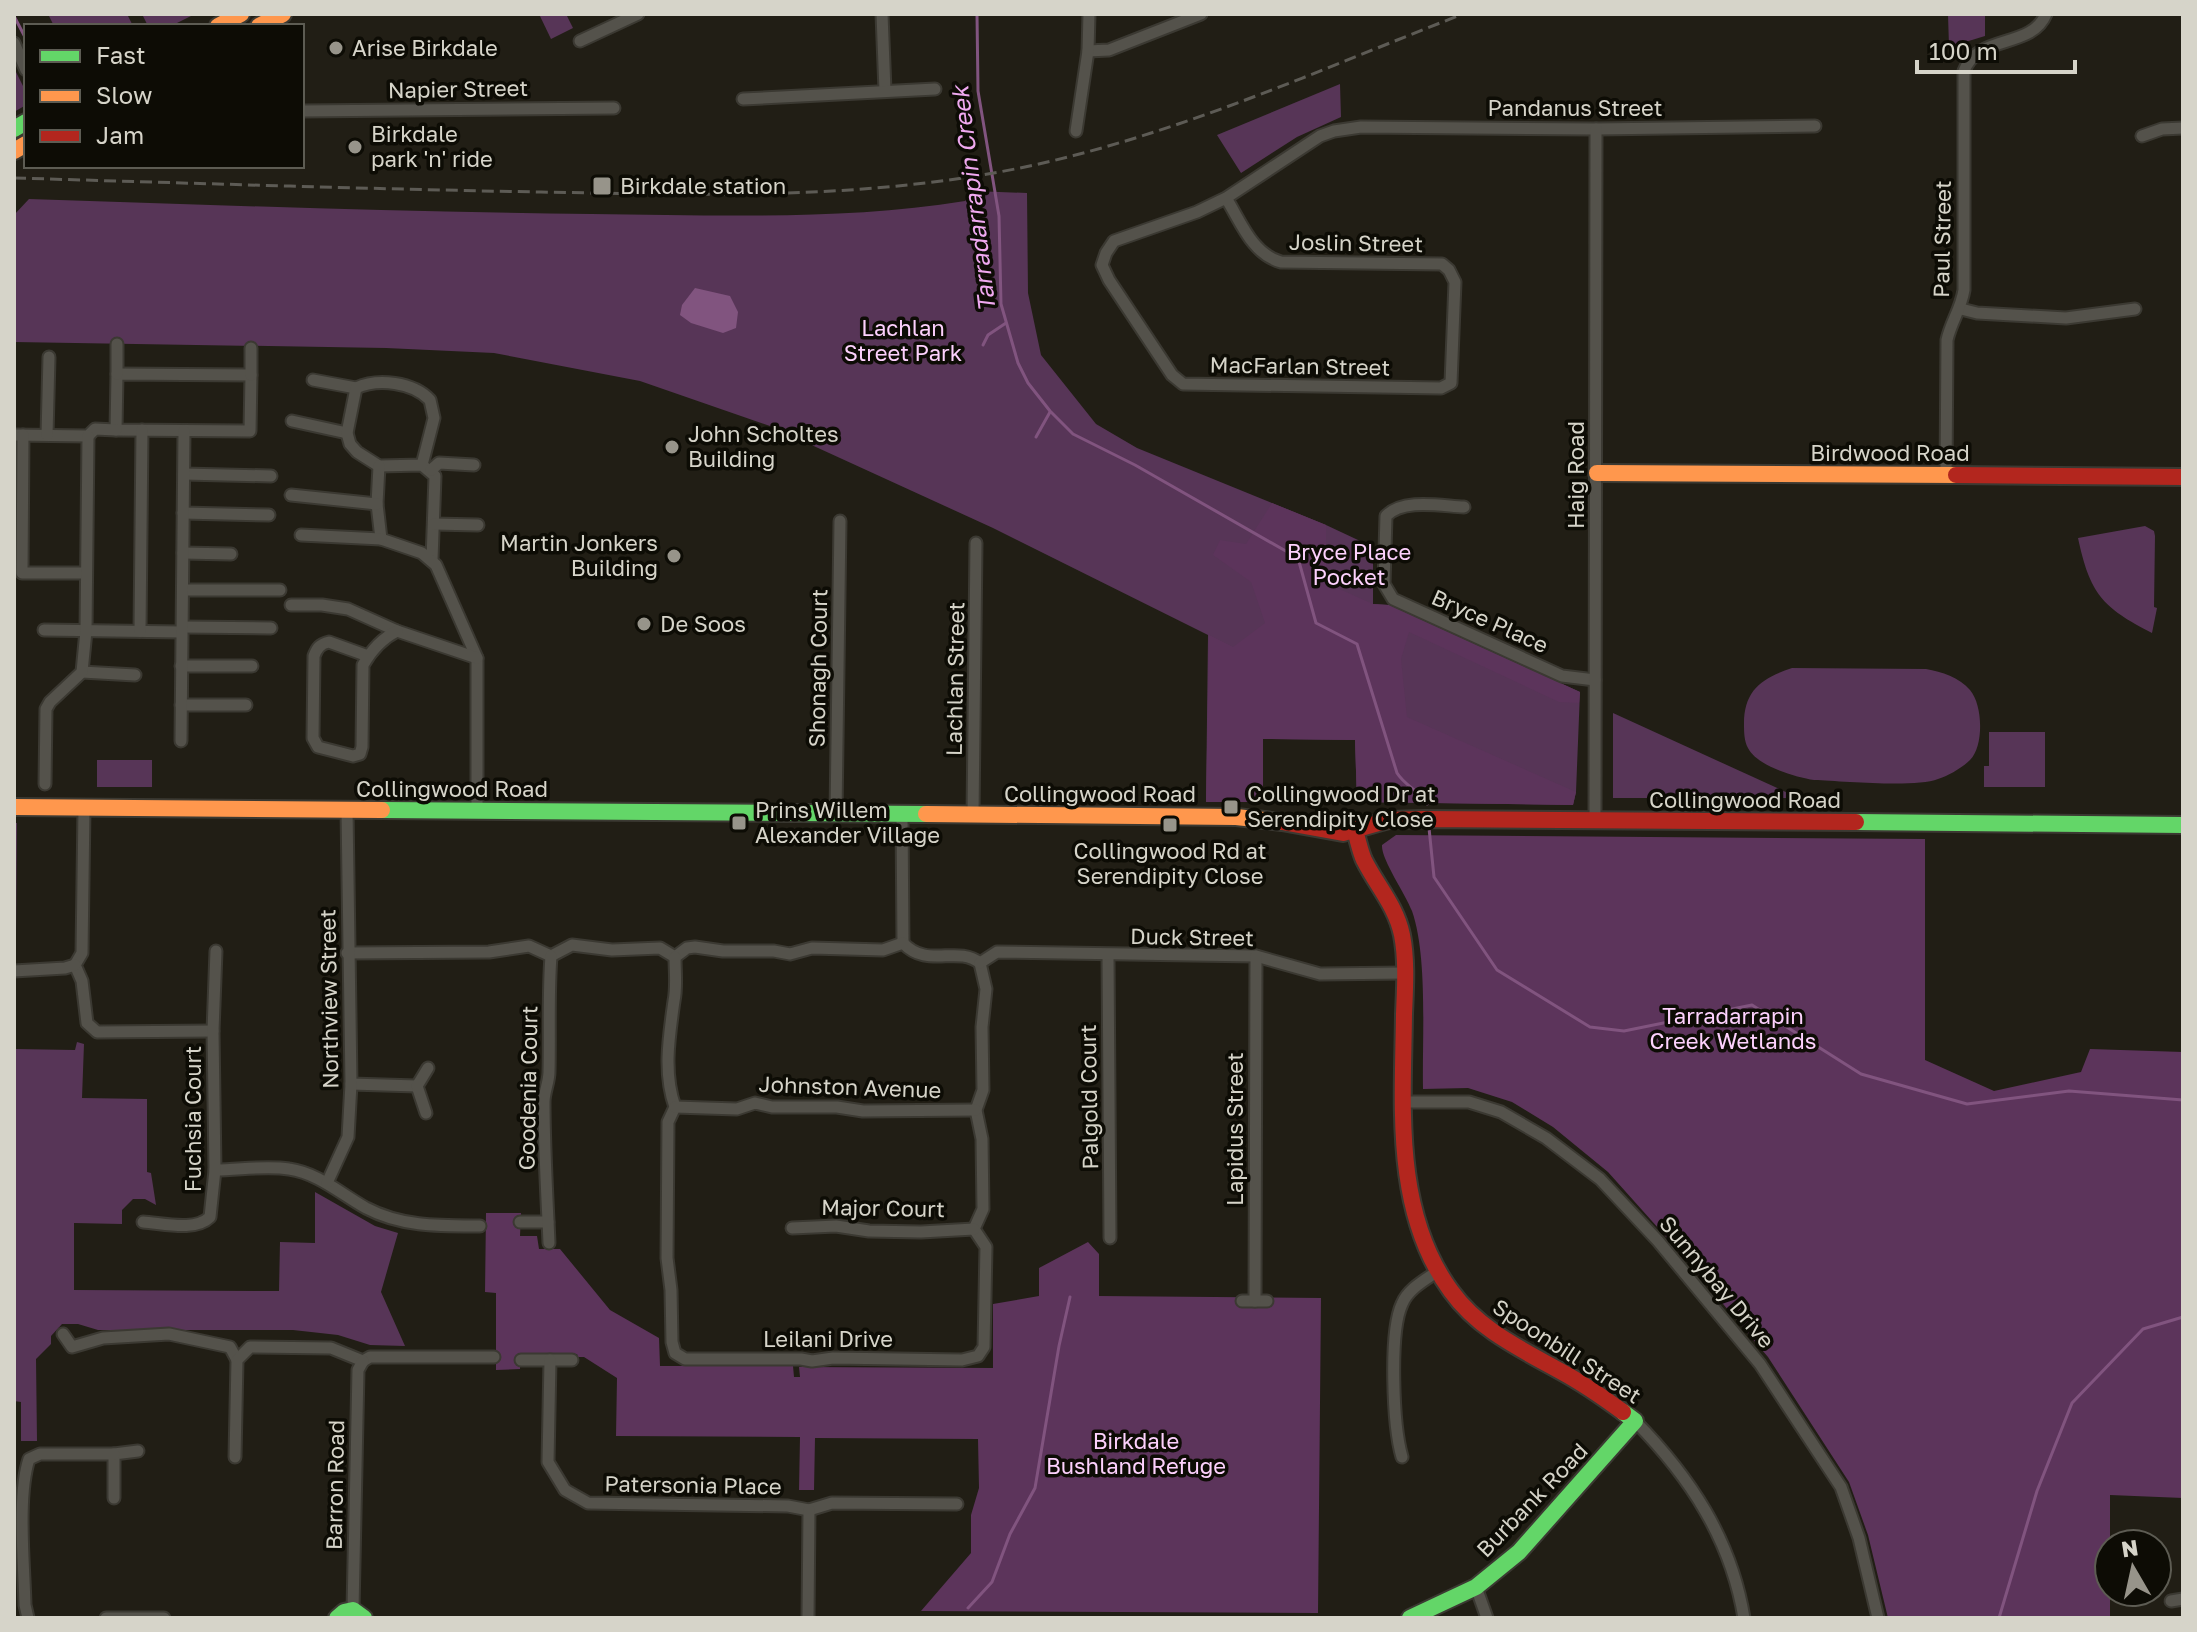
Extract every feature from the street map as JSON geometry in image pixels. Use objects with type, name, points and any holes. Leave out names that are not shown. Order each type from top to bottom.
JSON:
[{"type":"street","points":[[222,24],[241,14]]},
{"type":"street","points":[[263,20],[283,14]]},
{"type":"street","points":[[580,41],[638,14]]},
{"type":"street","points":[[882,14],[885,91]]},
{"type":"street","points":[[1076,131],[1088,51],[1089,14]]},
{"type":"street","points":[[1088,51],[1109,50],[1201,14]]},
{"type":"street","name":"Paul Street","points":[[1946,476],[1947,340],[1950,326],[1961,309],[1964,290],[1964,71],[1976,52],[2032,32],[2042,24],[2046,14]]},
{"type":"street","points":[[14,43],[24,66]]},
{"type":"street","points":[[743,99],[935,89]]},
{"type":"street","name":"Napier Street","points":[[304,111],[614,108]]},
{"type":"street","name":"Pandanus Street","points":[[1334,131],[1361,127],[1596,129],[1815,126]]},
{"type":"street","points":[[2142,136],[2162,129],[2183,128]]},
{"type":"street","name":"Haig Road","points":[[1595,821],[1596,129]]},
{"type":"street","name":"MacFarlan Street","points":[[1334,131],[1320,136],[1226,198],[1197,212],[1114,241],[1102,265],[1172,375],[1183,384],[1441,388],[1451,383]]},
{"type":"street","name":"Joslin Street","points":[[1226,198],[1258,250],[1267,258],[1281,262],[1442,264],[1455,282],[1451,383]]},
{"type":"street","points":[[1961,309],[1977,313],[2066,318],[2135,309]]},
{"type":"street","points":[[116,430],[117,344]]},
{"type":"street","points":[[45,784],[46,709],[82,672],[86,631],[88,436],[95,429],[250,431],[251,348]]},
{"type":"street","points":[[47,435],[49,357]]},
{"type":"street","points":[[117,374],[251,375]]},
{"type":"street","points":[[313,380],[356,388],[366,383],[386,382],[415,389],[430,400],[434,418],[427,468]]},
{"type":"street","points":[[356,388],[347,433],[350,444],[357,452],[379,466],[427,468],[439,463],[474,465]]},
{"type":"street","points":[[292,421],[347,433]]},
{"type":"street","points":[[140,631],[142,430]]},
{"type":"street","points":[[181,741],[184,431]]},
{"type":"street","points":[[86,573],[22,573],[18,435],[88,436]]},
{"type":"street","points":[[379,466],[377,504],[381,539]]},
{"type":"street","points":[[427,468],[435,476],[432,560],[477,658],[477,811]]},
{"type":"street","name":"Birdwood Road","points":[[1597,473],[2183,477]]},
{"type":"street","points":[[184,474],[271,476]]},
{"type":"street","points":[[291,495],[377,504]]},
{"type":"street","name":"Bryce Place","points":[[1464,507],[1405,506],[1393,509],[1386,516],[1384,584],[1393,599],[1562,676],[1595,680]]},
{"type":"street","points":[[183,513],[269,515]]},
{"type":"street","name":"Shonagh Court","points":[[836,815],[840,521]]},
{"type":"street","points":[[434,524],[478,525]]},
{"type":"street","points":[[301,535],[381,539],[422,553],[432,560]]},
{"type":"street","name":"Lachlan Street","points":[[973,816],[976,543]]},
{"type":"street","points":[[183,553],[231,554]]},
{"type":"street","points":[[183,590],[280,590]]},
{"type":"street","points":[[291,605],[348,609],[397,631],[477,658]]},
{"type":"street","points":[[44,630],[271,628]]},
{"type":"street","points":[[368,656],[329,642],[322,643],[317,650],[314,656],[313,738],[318,747],[353,756],[360,754],[363,665],[388,636],[397,631]]},
{"type":"street","points":[[181,666],[252,666]]},
{"type":"street","points":[[82,672],[135,675]]},
{"type":"street","points":[[181,705],[246,705]]},
{"type":"street","name":"Collingwood Road","points":[[14,807],[1236,817],[1279,820],[1330,833],[1355,831],[1403,819],[2183,825]]},
{"type":"street","points":[[14,971],[65,968],[75,965],[82,953],[84,808]]},
{"type":"street","name":"Northview Street","points":[[327,1183],[348,1137],[351,1084],[347,810]]},
{"type":"street","points":[[902,815],[903,943],[912,953],[968,957],[980,963],[986,989],[982,1027],[983,1090],[976,1110],[982,1139],[983,1209],[974,1229]]},
{"type":"street","name":"Spoonbill Street","points":[[1355,831],[1363,858],[1393,907],[1402,936],[1404,1157],[1415,1223],[1438,1271],[1466,1308],[1490,1332],[1574,1378],[1635,1421],[1665,1451],[1707,1511],[1731,1567],[1744,1618]]},
{"type":"street","points":[[347,953],[489,952],[529,946],[551,956],[572,945],[612,950],[660,948],[675,957],[687,948],[695,947],[790,954],[812,948],[883,950],[903,943]]},
{"type":"street","name":"Fuchsia Court","points":[[143,1222],[194,1225],[207,1221],[213,1202],[216,951]]},
{"type":"street","name":"Duck Street","points":[[980,963],[997,952],[1256,956],[1320,974],[1404,973]]},
{"type":"street","name":"Goodenia Court","points":[[549,1243],[544,1100],[549,1075],[548,988],[551,956]]},
{"type":"street","name":"Palgold Court","points":[[1108,956],[1110,1238]]},
{"type":"street","name":"Lapidus Street","points":[[1242,1301],[1261,1301],[1256,956]]},
{"type":"street","name":"Leilani Drive","points":[[675,957],[668,1084],[675,1107],[668,1122],[667,1258],[675,1353],[685,1359],[971,1359],[978,1356],[984,1347],[986,1306],[986,1247],[974,1229]]},
{"type":"street","points":[[75,965],[82,981],[87,1023],[97,1032],[213,1031]]},
{"type":"street","points":[[426,1113],[417,1086],[428,1068]]},
{"type":"street","points":[[351,1084],[417,1086]]},
{"type":"street","name":"Sunnybay Drive","points":[[1403,1102],[1469,1102],[1501,1112],[1546,1138],[1600,1179],[1658,1241],[1760,1364],[1841,1487],[1859,1538],[1878,1618]]},
{"type":"street","name":"Johnston Avenue","points":[[675,1107],[737,1109],[755,1103],[772,1107],[837,1107],[863,1111],[976,1110]]},
{"type":"street","points":[[215,1170],[290,1169],[327,1183],[366,1208],[397,1221],[426,1226],[480,1226]]},
{"type":"street","points":[[520,1222],[548,1222]]},
{"type":"street","name":"Major Court","points":[[792,1228],[836,1226],[869,1231],[921,1232],[974,1229]]},
{"type":"street","points":[[1402,1457],[1396,1437],[1396,1320],[1403,1301],[1414,1288],[1438,1271]]},
{"type":"street","points":[[63,1334],[72,1353],[103,1338],[169,1334],[230,1347],[237,1360],[235,1457]]},
{"type":"street","points":[[237,1360],[250,1347],[331,1348],[363,1361],[370,1357],[494,1357]]},
{"type":"street","points":[[521,1360],[572,1360]]},
{"type":"street","name":"Patersonia Place","points":[[550,1360],[548,1462],[565,1490],[588,1503],[788,1506],[809,1510],[832,1503],[957,1504]]},
{"type":"street","name":"Barron Road","points":[[351,1615],[358,1370],[363,1361]]},
{"type":"street","name":"Burbank Road","points":[[1410,1618],[1476,1587],[1519,1552],[1635,1421]]},
{"type":"street","points":[[28,1618],[25,1605],[24,1511],[29,1459],[40,1454],[138,1451]]},
{"type":"street","points":[[114,1454],[114,1498]]},
{"type":"street","points":[[808,1618],[809,1510]]},
{"type":"street","points":[[1476,1587],[1487,1618]]},
{"type":"street","points":[[106,1618],[164,1618]]},
{"type":"green space","points":[[48,14],[127,14],[132,24],[53,24]]},
{"type":"green space","points":[[142,14],[195,14],[175,24],[147,24]]},
{"type":"green space","points":[[539,14],[566,14],[573,28],[551,39]]},
{"type":"green space","points":[[1948,14],[1985,14],[1985,36],[1949,47]]},
{"type":"green space","points":[[14,68],[24,88],[24,106],[14,112]]},
{"type":"green space","points":[[1340,84],[1341,117],[1297,137],[1241,173],[1217,135]]},
{"type":"green space","name":"Lachlan Street Park","points":[[973,191],[1027,193],[1028,293],[1041,355],[1096,424],[1137,448],[1373,547],[1373,604],[1389,605],[1580,692],[1573,805],[1357,802],[1355,740],[1263,739],[1263,802],[1206,802],[1208,635],[993,528],[770,426],[640,381],[494,353],[386,348],[14,342],[14,215],[29,199],[450,212],[778,215],[918,207],[965,201]]},
{"type":"green space","points":[[1272,503],[1326,525],[1326,583],[1373,604],[1389,605],[1580,692],[1579,703],[1559,702],[1409,632],[1401,659],[1407,717],[1576,792],[1573,805],[1357,802],[1355,740],[1263,739],[1263,802],[1206,802],[1209,635],[1233,647],[1265,623],[1251,582],[1213,555],[1220,540],[1246,544]]},
{"type":"green space","points":[[2145,526],[2154,531],[2155,536],[2154,607],[2157,608],[2152,633],[2121,615],[2101,597],[2088,573],[2078,538]]},
{"type":"green space","points":[[1792,668],[1926,669],[1950,676],[1970,690],[1977,705],[1980,736],[1975,754],[1946,776],[1913,783],[1814,780],[1768,765],[1748,748],[1744,736],[1747,702],[1764,681]]},
{"type":"green space","points":[[1613,713],[1799,798],[1613,798]]},
{"type":"green space","points":[[1989,732],[2045,732],[2045,787],[1984,787],[1984,766],[1989,766]]},
{"type":"green space","points":[[97,760],[152,760],[152,787],[97,787]]},
{"type":"green space","points":[[14,823],[17,823],[15,1049],[75,1050],[77,1042],[84,1044],[82,1098],[147,1099],[147,1172],[151,1173],[156,1205],[145,1199],[133,1199],[122,1210],[122,1224],[74,1223],[74,1290],[279,1291],[280,1242],[315,1243],[315,1192],[375,1226],[398,1233],[381,1292],[405,1346],[370,1345],[338,1335],[293,1330],[98,1330],[78,1324],[62,1324],[51,1336],[51,1344],[36,1359],[37,1441],[21,1441],[21,1402],[14,1401]]},
{"type":"green space","name":"Tarradarrapin Creek Wetlands","points":[[1396,835],[1925,839],[1925,1060],[1994,1091],[2081,1072],[2090,1049],[2183,1052],[2183,1498],[2110,1495],[2110,1528],[2093,1528],[2093,1608],[2110,1608],[2110,1618],[1888,1618],[1868,1535],[1849,1482],[1768,1357],[1668,1239],[1608,1172],[1553,1127],[1512,1102],[1468,1088],[1423,1089],[1422,974],[1417,930],[1412,911],[1385,859],[1382,845]]},
{"type":"green space","name":"Birkdale Bushland Refuge","points":[[486,1213],[521,1213],[520,1236],[537,1236],[539,1249],[560,1249],[610,1310],[659,1338],[660,1366],[793,1366],[794,1377],[800,1377],[799,1367],[993,1368],[993,1304],[1039,1296],[1039,1268],[1088,1242],[1099,1254],[1099,1296],[1321,1298],[1318,1613],[921,1611],[971,1553],[971,1515],[979,1488],[978,1439],[815,1438],[814,1490],[799,1490],[800,1437],[616,1436],[617,1378],[584,1357],[577,1354],[521,1353],[520,1369],[496,1370],[496,1293],[485,1292]]},
{"type":"shaded area","points":[[695,288],[730,296],[738,312],[736,328],[723,333],[691,323],[680,315],[682,305]]},
{"type":"waterway","name":"Tarradarrapin Creek","points":[[977,14],[978,91],[999,216],[1001,304],[1018,363],[1028,383],[1073,434],[1135,465],[1298,558],[1316,623],[1357,644],[1397,773],[1427,804]]},
{"type":"waterway","points":[[14,16],[24,35]]},
{"type":"waterway","points":[[983,345],[988,335],[1006,323]]},
{"type":"waterway","points":[[1036,437],[1050,412]]},
{"type":"waterway","name":"Tarradarrapin Creek","points":[[1429,828],[1434,877],[1497,970],[1590,1027],[1624,1031],[1752,1005],[1861,1074],[1967,1104],[2069,1091],[2183,1100]]},
{"type":"waterway","points":[[968,1608],[992,1582],[1010,1534],[1035,1488],[1070,1297]]},
{"type":"waterway","points":[[1999,1618],[2037,1491],[2072,1403],[2143,1329],[2183,1317]]},
{"type":"railway","points":[[14,178],[660,194],[778,193],[896,186],[1015,169],[1130,140],[1242,101],[1463,14]]},
{"type":"traffic: fast","points":[[14,129],[24,123]]},
{"type":"traffic: fast","points":[[382,810],[926,814]]},
{"type":"traffic: fast","points":[[1856,822],[2183,825]]},
{"type":"traffic: fast","points":[[1410,1618],[1476,1587],[1519,1552],[1635,1421],[1623,1412]]},
{"type":"traffic: fast","points":[[337,1618],[353,1610],[364,1618]]},
{"type":"traffic: slow","points":[[222,24],[241,14]]},
{"type":"traffic: slow","points":[[263,24],[283,14]]},
{"type":"traffic: slow","points":[[14,151],[24,145]]},
{"type":"traffic: slow","points":[[1597,473],[1956,475]]},
{"type":"traffic: slow","points":[[14,807],[382,810]]},
{"type":"traffic: slow","points":[[926,814],[1236,817],[1282,822]]},
{"type":"traffic: jam","points":[[1956,475],[2183,477]]},
{"type":"traffic: jam","points":[[1282,822],[1343,833],[1389,820],[1423,819],[1856,822]]},
{"type":"traffic: jam","points":[[1355,831],[1364,860],[1391,905],[1402,935],[1405,955],[1405,1158],[1410,1193],[1432,1260],[1451,1291],[1474,1317],[1516,1347],[1578,1381],[1623,1412]]},
{"type":"place","name":"Arise Birkdale","points":[[336,48]]},
{"type":"place","name":"Birkdale park 'n' ride","points":[[355,147]]},
{"type":"place","name":"Birkdale station","points":[[602,186]]},
{"type":"place","name":"John Scholtes Building","points":[[672,447]]},
{"type":"place","name":"Martin Jonkers Building","points":[[674,556]]},
{"type":"place","name":"De Soos","points":[[644,624]]},
{"type":"place","name":"Collingwood Dr at Serendipity Close","points":[[1231,807]]},
{"type":"place","name":"Prins Willem Alexander Village","points":[[739,823]]},
{"type":"place","name":"Collingwood Rd at Serendipity Close","points":[[1170,825]]},
{"type":"park label","name":"Bryce Place Pocket","points":[[1349,564]]}]
